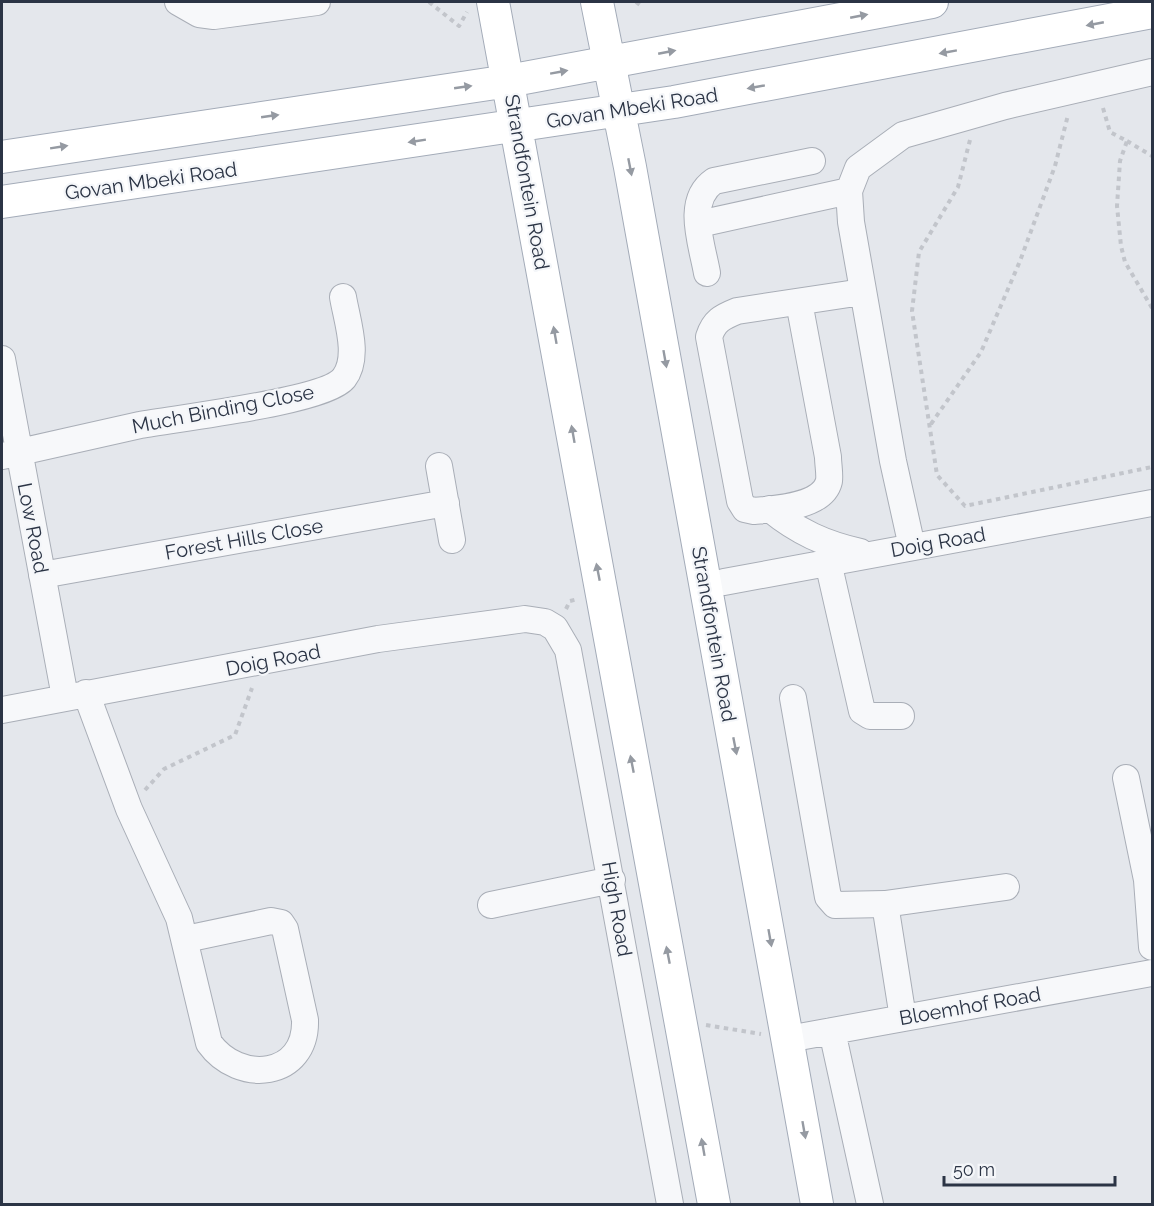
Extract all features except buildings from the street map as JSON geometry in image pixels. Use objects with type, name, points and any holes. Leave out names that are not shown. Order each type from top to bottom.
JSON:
[{"type":"main road","name":"Strandfontein Road","points":[[493,2],[714,1204]]},
{"type":"main road","name":"Strandfontein Road","points":[[597,2],[817,1204]]},
{"type":"main road","points":[[2,157],[508,81],[932,2]]},
{"type":"main road","name":"Govan Mbeki Road","points":[[2,202],[517,127],[831,73],[1152,12]]},
{"type":"street","points":[[178,2],[199,14],[214,16],[309,3]]},
{"type":"street","points":[[912,547],[862,293],[851,222],[849,191],[858,168],[903,135],[1071,90],[1152,72]]},
{"type":"street","points":[[707,273],[697,206],[701,195],[714,181],[812,161]]},
{"type":"street","points":[[699,224],[849,191]]},
{"type":"street","points":[[799,302],[828,457],[829,480],[824,491],[814,499],[770,509],[745,509],[740,501],[709,338],[712,327],[721,317],[729,314],[799,302],[862,293]]},
{"type":"street","name":"Much Binding Close","points":[[10,454],[320,391],[343,379],[351,364],[351,345],[343,297]]},
{"type":"street","name":"Low Road","points":[[2,358],[10,454],[75,695],[179,918],[186,939],[209,1043],[215,1052],[232,1065],[253,1071],[273,1068],[295,1054],[306,1030],[305,1020],[285,929],[281,923],[271,921],[186,939]]},
{"type":"street","points":[[439,466],[452,540]]},
{"type":"street","name":"Doig Road","points":[[724,582],[1152,502]]},
{"type":"street","name":"Forest Hills Close","points":[[42,575],[446,503]]},
{"type":"street","points":[[770,509],[789,525],[813,539],[868,554]]},
{"type":"street","points":[[828,562],[862,711],[870,716],[901,716]]},
{"type":"street","name":"Doig Road","points":[[2,710],[378,639],[525,619],[545,622]]},
{"type":"street","name":"High Road","points":[[545,622],[555,628],[568,650],[612,880],[669,1204]]},
{"type":"street","points":[[793,698],[828,897],[835,905],[885,904],[1006,887]]},
{"type":"street","points":[[1126,778],[1147,880],[1152,947]]},
{"type":"street","points":[[491,905],[612,880]]},
{"type":"street","points":[[885,904],[903,1018]]},
{"type":"street","name":"Bloemhof Road","points":[[788,1039],[1152,972]]},
{"type":"street","points":[[832,1031],[870,1204]]},
{"type":"path","points":[[429,2],[459,27],[467,11],[466,2]]},
{"type":"path","points":[[1111,82],[1102,106],[1110,132],[1152,156]]},
{"type":"path","points":[[930,425],[981,352],[1020,261],[1055,166],[1068,120],[1071,90]]},
{"type":"path","points":[[971,137],[957,187],[920,252],[912,311],[937,475],[965,506],[1152,467]]},
{"type":"path","points":[[1126,141],[1120,161],[1118,195],[1121,246],[1125,261],[1152,308]]},
{"type":"path","points":[[129,809],[164,769],[235,735],[262,662]]},
{"type":"path","points":[[681,1020],[788,1039]]}]
